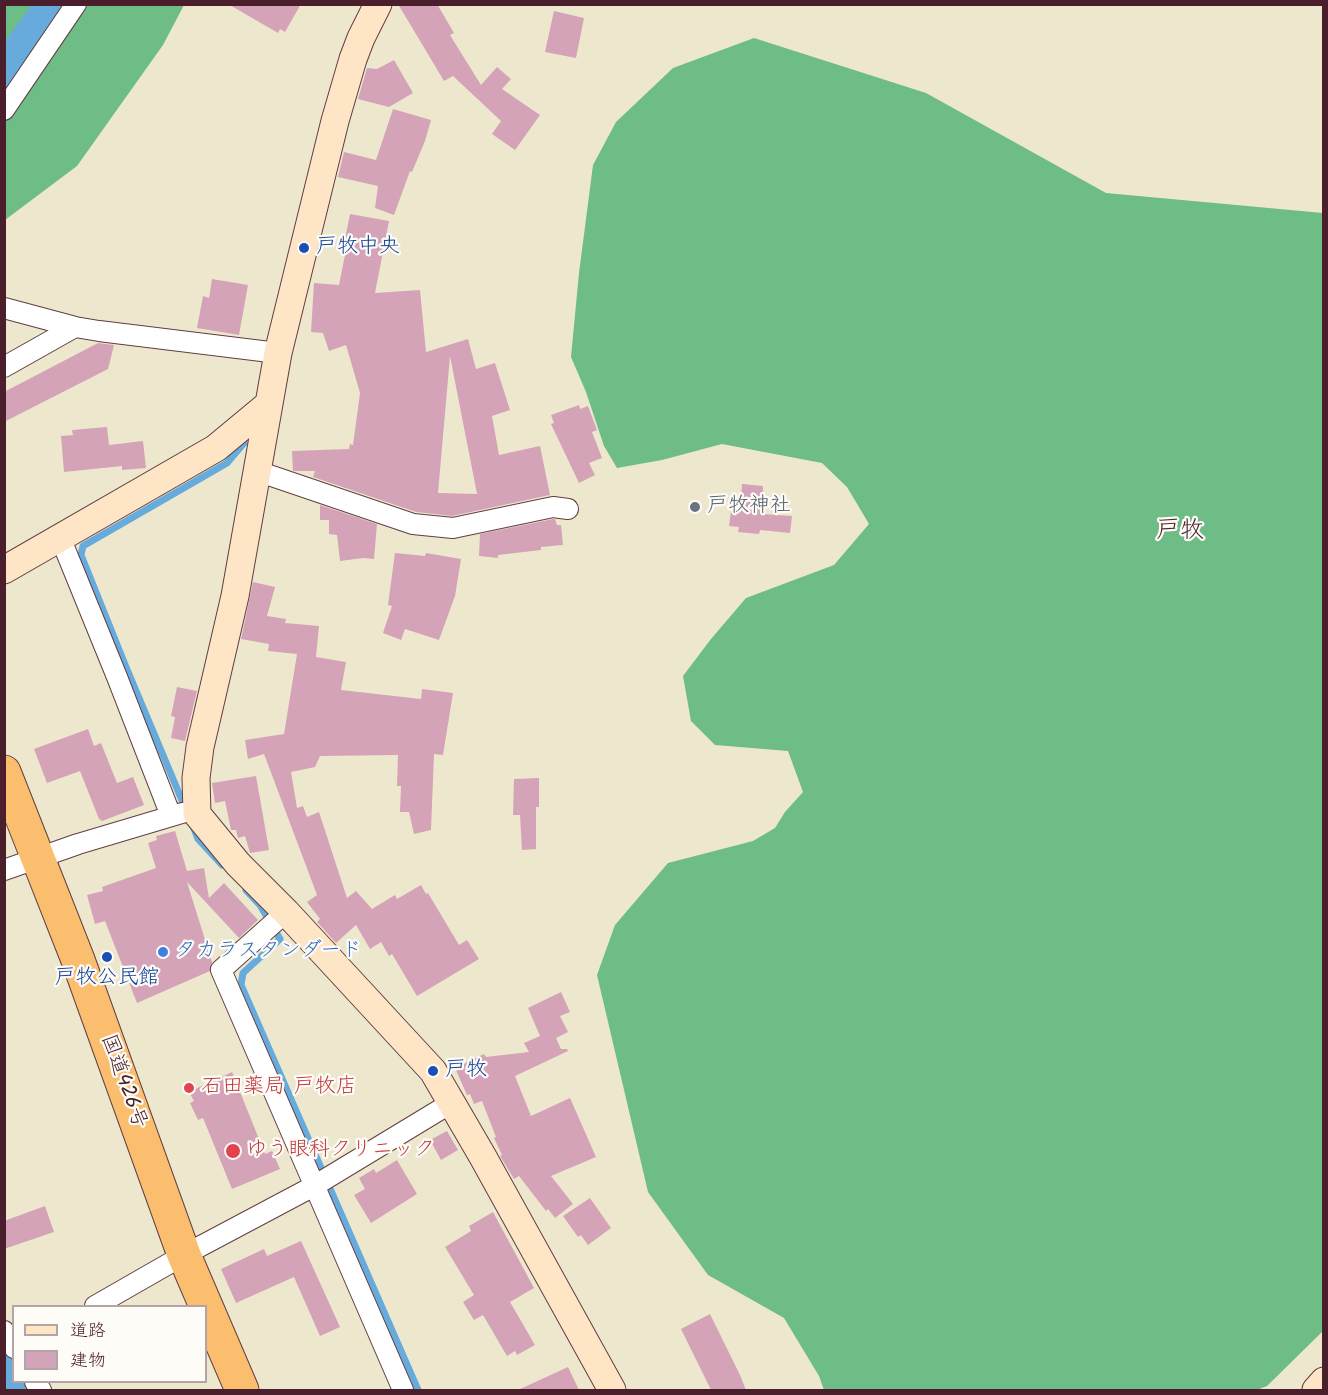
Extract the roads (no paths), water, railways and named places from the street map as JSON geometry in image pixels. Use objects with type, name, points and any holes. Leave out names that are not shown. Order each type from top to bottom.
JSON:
[{"type":"highway","name":"国道426号","points":[[4,771],[39,857],[184,1255],[205,1305]]},
{"type":"highway","name":"国道426号","points":[[207,1309],[242,1390]]},
{"type":"street","points":[[4,110],[76,4]]},
{"type":"street","points":[[373,7],[353,59],[335,122],[278,353],[235,596],[200,747],[196,778],[196,814],[238,864],[286,912],[433,1071],[612,1390]]},
{"type":"street","points":[[4,308],[75,327],[278,353]]},
{"type":"street","points":[[4,367],[75,327]]},
{"type":"street","points":[[4,570],[216,448],[269,404]]},
{"type":"street","points":[[257,471],[380,514],[422,525],[453,528],[553,507],[568,509]]},
{"type":"street","points":[[60,537],[171,816]]},
{"type":"street","points":[[4,870],[197,808]]},
{"type":"street","points":[[286,912],[221,970],[403,1390]]},
{"type":"street","points":[[97,1305],[184,1255],[314,1186],[451,1103]]},
{"type":"street","points":[[4,1331],[12,1345]]},
{"type":"street","points":[[1316,1390],[1323,1381]]},
{"type":"waterway","points":[[4,75],[57,4]]},
{"type":"waterway","points":[[186,810],[81,555],[83,546],[227,463],[244,443]]},
{"type":"waterway","points":[[193,826],[198,839],[222,865]]},
{"type":"waterway","points":[[246,890],[260,905],[280,939],[243,973],[241,985],[418,1390]]},
{"type":"waterway","points":[[4,1373],[16,1390]]},
{"type":"place","name":"戸牧中央","points":[[304,248]]},
{"type":"place","name":"戸牧神社","points":[[695,507]]},
{"type":"place","name":"タカラスタンダード","points":[[163,952]]},
{"type":"place","name":"戸牧公民館","points":[[107,957]]},
{"type":"place","name":"戸牧","points":[[433,1071]]},
{"type":"place","name":"石田薬局 戸牧店","points":[[189,1088]]},
{"type":"place","name":"ゆう眼科クリニック","points":[[233,1151]]},
{"type":"district","name":"戸牧","points":[[1180,533]]}]
